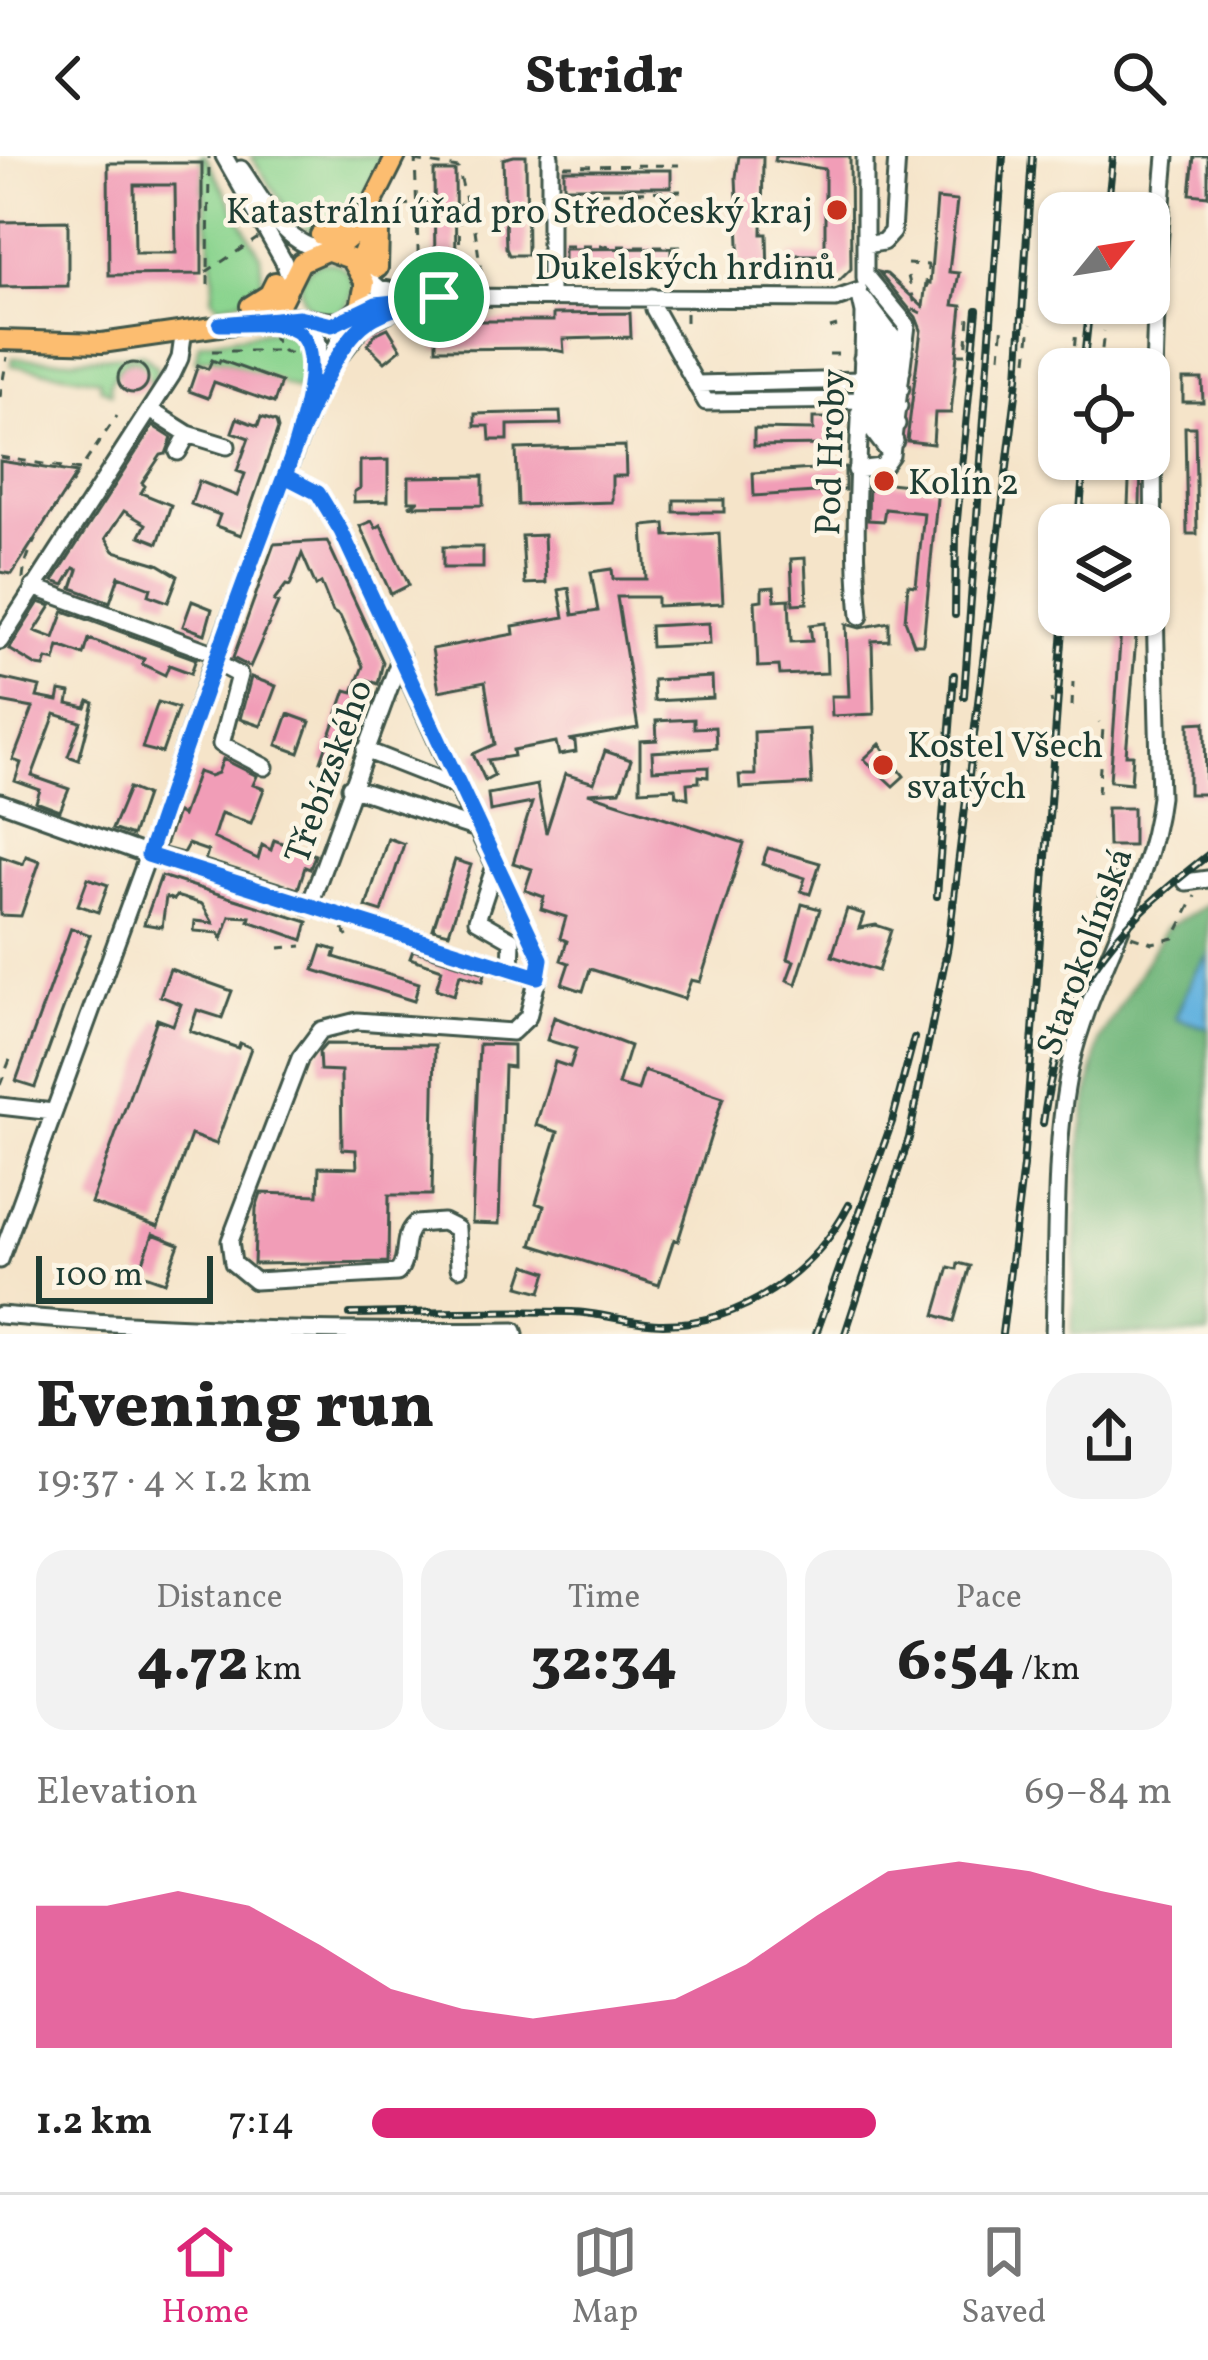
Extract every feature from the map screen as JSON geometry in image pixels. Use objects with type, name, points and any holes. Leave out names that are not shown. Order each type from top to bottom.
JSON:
[{"type":"main road","points":[[220,324],[274,306],[285,296],[283,283],[301,262],[355,222],[405,157]]},
{"type":"main road","points":[[305,327],[360,318],[370,270],[361,257],[405,157]]},
{"type":"main road","points":[[323,243],[370,270]]},
{"type":"main road","points":[[283,283],[305,327]]},
{"type":"main road","points":[[4,348],[80,345],[299,317],[305,327]]},
{"type":"street","points":[[865,156],[865,274],[859,291],[905,347]]},
{"type":"street","points":[[865,245],[883,242],[892,232],[896,156]]},
{"type":"street","name":"Starokolínská","points":[[1054,1334],[1063,1120],[1070,1070],[1084,1020],[1156,834],[1160,797],[1154,344],[1155,268],[1166,156]]},
{"type":"street","points":[[550,161],[550,297]]},
{"type":"street","points":[[232,162],[287,220],[323,243]]},
{"type":"street","points":[[232,162],[287,270],[283,283]]},
{"type":"street","name":"Dukelských hrdinů","points":[[370,270],[372,284],[386,290],[439,297]]},
{"type":"street","points":[[856,470],[882,467],[898,414],[907,325],[865,274]]},
{"type":"street","name":"Dukelských hrdinů","points":[[360,318],[384,302],[439,297],[836,298],[859,291]]},
{"type":"street","name":"Pod Hroby","points":[[859,291],[864,330],[856,470],[855,568],[860,616]]},
{"type":"street","points":[[652,297],[654,309],[697,384],[860,393],[898,414]]},
{"type":"street","points":[[0,1260],[148,855],[214,658],[343,331],[360,318]]},
{"type":"street","points":[[301,432],[319,363],[318,336],[305,327]]},
{"type":"street","points":[[0,641],[28,585],[177,366],[184,330]]},
{"type":"street","points":[[864,330],[898,414]]},
{"type":"street","points":[[862,358],[898,414]]},
{"type":"street","points":[[860,393],[898,414]]},
{"type":"street","points":[[150,410],[188,434],[226,446]]},
{"type":"street","points":[[178,452],[188,434]]},
{"type":"street","points":[[285,476],[313,489],[325,502],[541,959],[528,1017],[512,1032],[357,1021],[321,1030],[300,1058],[230,1241],[233,1263],[255,1281],[397,1273],[403,1267],[406,1232],[415,1224],[443,1222],[458,1229],[460,1268]]},
{"type":"street","points":[[28,585],[214,658],[239,675],[221,744],[265,767]]},
{"type":"street","name":"Třebízského","points":[[309,907],[401,656]]},
{"type":"street","points":[[364,750],[459,787]]},
{"type":"street","points":[[350,787],[477,829]]},
{"type":"street","points":[[0,802],[148,855],[538,977]]},
{"type":"street","points":[[496,866],[477,920],[512,940],[511,969]]},
{"type":"street","points":[[1186,882],[1208,880]]},
{"type":"street","points":[[0,1106],[53,1112]]},
{"type":"street","points":[[0,1315],[309,1332],[514,1330],[515,1334]]},
{"type":"path","points":[[583,156],[583,166]]},
{"type":"path","points":[[617,156],[617,166]]},
{"type":"path","points":[[650,156],[650,165]]},
{"type":"path","points":[[208,157],[208,285]]},
{"type":"path","points":[[419,278],[416,204],[405,157],[458,167],[472,209],[482,278]]},
{"type":"path","points":[[550,161],[583,166],[680,165]]},
{"type":"path","points":[[550,193],[682,191]]},
{"type":"path","points":[[400,205],[435,202]]},
{"type":"path","points":[[460,278],[459,205],[467,204]]},
{"type":"path","points":[[292,218],[313,215],[336,221]]},
{"type":"path","points":[[206,272],[256,239]]},
{"type":"path","points":[[550,246],[686,246]]},
{"type":"path","points":[[907,264],[928,265],[927,288]]},
{"type":"path","points":[[736,268],[749,267],[749,283]]},
{"type":"path","points":[[908,275],[916,311]]},
{"type":"path","points":[[686,310],[686,329]]},
{"type":"path","points":[[957,354],[966,354],[969,318]]},
{"type":"path","points":[[1000,356],[1003,321]]},
{"type":"path","points":[[1027,360],[1030,324]]},
{"type":"path","points":[[830,328],[837,326]]},
{"type":"path","points":[[1074,348],[1076,328]]},
{"type":"path","points":[[1102,348],[1104,332]]},
{"type":"path","points":[[272,334],[284,351]]},
{"type":"path","points":[[0,397],[4,348]]},
{"type":"path","points":[[212,350],[284,351],[303,358]]},
{"type":"path","points":[[830,354],[838,354]]},
{"type":"path","points":[[28,585],[23,569],[39,534],[117,416]]},
{"type":"path","points":[[0,457],[80,470]]},
{"type":"path","points":[[1072,706],[1073,682]]},
{"type":"path","points":[[1098,793],[1103,728],[1099,722]]},
{"type":"path","points":[[1119,933],[1152,943],[1174,938],[1187,905],[1208,880]]},
{"type":"path","points":[[344,933],[351,944]]},
{"type":"path","points":[[280,948],[302,946]]},
{"type":"path","points":[[0,1084],[11,1058]]},
{"type":"green space","points":[[200,156],[205,156],[260,255],[262,281],[239,301],[218,305],[212,297]]},
{"type":"green space","points":[[251,156],[381,156],[361,202],[339,228],[325,233],[311,231],[295,218]]},
{"type":"green space","points":[[327,262],[345,270],[353,288],[345,306],[327,314],[309,306],[301,288],[309,270]]},
{"type":"green space","points":[[275,330],[293,336],[305,354],[299,390],[213,357],[195,361],[200,343]]},
{"type":"green space","points":[[142,354],[157,367],[153,383],[138,361],[128,361],[110,382],[111,393],[100,387],[100,380],[11,365],[12,358]]},
{"type":"green space","points":[[1208,904],[1208,954],[1176,1017],[1208,1028],[1208,1334],[1072,1334],[1081,1135],[1099,1041],[1166,928]]},
{"type":"water","points":[[1208,954],[1208,1028],[1175,1018]]},
{"type":"building","points":[[526,156],[527,255],[509,255],[506,248],[503,159]]},
{"type":"building","points":[[739,156],[763,156],[762,234],[767,234],[768,279],[758,280],[757,265],[740,266]]},
{"type":"building","points":[[776,156],[850,156],[851,269],[840,280],[791,281],[790,255],[825,255],[825,169],[775,161]]},
{"type":"building","points":[[1194,156],[1208,156],[1208,196],[1190,194]]},
{"type":"building","points":[[108,163],[202,163],[202,274],[109,275]],"holes":[[[134,185],[175,185],[176,253],[135,253]]]},
{"type":"building","points":[[564,170],[671,170],[671,187],[564,187]]},
{"type":"building","points":[[434,171],[455,171],[456,267],[435,267]]},
{"type":"building","points":[[937,199],[957,201],[949,272],[959,273],[953,305],[962,306],[951,413],[935,413],[933,444],[907,441],[921,330],[879,272],[923,307],[926,282],[930,283]]},
{"type":"building","points":[[68,221],[68,286],[0,287],[0,222]]},
{"type":"building","points":[[671,248],[671,265],[564,266],[564,249]]},
{"type":"building","points":[[630,313],[631,337],[563,339],[564,352],[436,349],[436,321],[553,321],[553,314]]},
{"type":"building","points":[[388,328],[401,349],[385,362],[368,345],[375,334]]},
{"type":"building","points":[[212,360],[281,382],[274,403],[214,382],[208,398],[189,391],[198,365],[208,369]]},
{"type":"building","points":[[133,363],[148,378],[133,393],[118,378]]},
{"type":"building","points":[[1183,379],[1202,379],[1203,402],[1183,402]]},
{"type":"building","points":[[560,412],[561,424],[508,425],[508,440],[490,440],[489,426],[475,426],[475,414]]},
{"type":"building","points":[[261,417],[276,422],[278,429],[241,535],[216,526],[220,515],[191,504],[199,481],[237,496],[245,474],[237,471],[249,438],[232,432],[237,418],[258,426]]},
{"type":"building","points":[[813,418],[830,418],[830,445],[754,446],[754,429],[813,430]]},
{"type":"building","points":[[153,426],[172,438],[166,454],[142,483],[141,493],[171,505],[158,543],[140,536],[146,524],[124,511],[106,538],[114,551],[158,564],[178,576],[168,602],[149,595],[151,588],[119,576],[110,602],[72,588],[78,570],[74,568],[64,585],[53,581]]},
{"type":"building","points":[[1185,427],[1195,427],[1197,534],[1187,534]]},
{"type":"building","points":[[625,446],[626,476],[612,476],[612,502],[518,505],[516,449]]},
{"type":"building","points":[[388,460],[388,501],[354,502],[354,492],[360,488],[360,461]]},
{"type":"building","points":[[0,461],[77,473],[12,574],[0,572]]},
{"type":"building","points":[[845,467],[845,490],[754,496],[753,473]]},
{"type":"building","points":[[483,476],[483,505],[409,506],[419,501],[409,501],[409,477]]},
{"type":"building","points":[[1129,480],[1141,480],[1140,504],[1128,504]]},
{"type":"building","points":[[869,481],[938,488],[923,644],[914,644],[905,620],[908,585],[916,586],[924,513],[885,509],[883,521],[868,520]]},
{"type":"building","points":[[674,500],[724,500],[724,512],[674,512]]},
{"type":"building","points":[[372,521],[376,528],[381,525],[409,585],[391,594],[360,526]]},
{"type":"building","points":[[665,524],[666,536],[719,533],[723,603],[657,606],[657,597],[617,597],[638,728],[569,740],[575,742],[576,752],[559,755],[556,742],[513,750],[514,756],[488,760],[494,775],[485,780],[473,754],[495,744],[485,682],[439,691],[432,649],[514,634],[513,626],[564,617],[559,590],[569,588],[573,615],[598,611],[591,572],[612,569],[613,579],[646,579],[643,526]]},
{"type":"building","points":[[544,535],[546,583],[525,584],[522,536]]},
{"type":"building","points":[[327,541],[383,662],[378,684],[368,680],[337,767],[321,761],[346,690],[353,692],[363,666],[340,616],[333,612],[321,583],[316,586],[302,554],[290,586],[274,601],[278,603],[250,667],[233,658],[274,544]]},
{"type":"building","points":[[443,547],[483,547],[483,568],[443,568]]},
{"type":"building","points":[[805,558],[807,603],[793,604],[791,559]]},
{"type":"building","points":[[774,587],[775,600],[789,599],[791,642],[812,641],[810,625],[825,623],[827,673],[780,675],[779,666],[758,667],[755,601],[762,600],[762,588]]},
{"type":"building","points":[[192,601],[212,609],[205,634],[183,626]]},
{"type":"building","points":[[39,602],[51,606],[35,631],[54,638],[64,611],[196,659],[191,673],[169,665],[165,675],[142,664],[144,659],[89,639],[84,655],[59,646],[55,661],[47,659],[44,667],[37,666],[9,649]]},
{"type":"building","points":[[889,622],[889,640],[872,641],[874,714],[832,716],[831,696],[849,696],[846,624],[860,628]]},
{"type":"building","points":[[709,623],[710,644],[651,647],[650,626]]},
{"type":"building","points":[[1120,636],[1136,636],[1126,755],[1133,755],[1131,783],[1110,781]]},
{"type":"building","points":[[251,677],[276,686],[261,726],[240,719]]},
{"type":"building","points":[[712,677],[713,698],[654,701],[653,680]]},
{"type":"building","points":[[0,678],[40,687],[37,697],[58,701],[60,691],[70,693],[68,704],[86,708],[89,701],[94,703],[79,760],[68,756],[81,722],[55,714],[32,776],[69,789],[60,811],[36,802],[40,790],[15,781],[21,763],[13,760],[33,708],[0,702]]},
{"type":"building","points":[[158,702],[178,708],[162,753],[142,748]]},
{"type":"building","points":[[288,714],[310,722],[299,753],[277,745]]},
{"type":"building","points":[[694,719],[694,728],[715,727],[716,748],[652,752],[653,770],[708,767],[708,777],[687,783],[688,798],[676,795],[675,788],[640,790],[640,741],[657,740],[656,721]]},
{"type":"building","points":[[1205,722],[1206,794],[1189,794],[1189,723]]},
{"type":"building","points":[[809,729],[812,784],[740,788],[739,775],[755,775],[754,732]]},
{"type":"building","name":"Kostel Všech svatých","points":[[880,744],[904,776],[893,786],[864,759]]},
{"type":"building","points":[[605,751],[631,760],[620,791],[588,793],[744,843],[700,982],[691,980],[684,999],[590,969],[583,991],[562,984],[569,963],[561,960],[567,941],[560,938],[566,917],[541,909],[544,897],[525,890],[532,869],[513,863],[532,803],[490,811],[488,794],[537,785],[546,833],[565,774],[594,783]]},
{"type":"building","points":[[223,759],[257,776],[253,785],[264,789],[251,823],[221,813],[213,838],[258,859],[262,845],[271,850],[274,840],[315,855],[298,889],[205,860],[208,851],[188,844],[183,853],[164,848],[198,772],[218,773]]},
{"type":"building","points":[[129,788],[146,795],[132,836],[112,829]]},
{"type":"building","points":[[1107,808],[1133,808],[1133,846],[1108,846]]},
{"type":"building","points":[[388,838],[404,844],[382,912],[366,907]]},
{"type":"building","points":[[768,848],[820,863],[810,894],[801,891],[805,878],[762,864]]},
{"type":"building","points":[[0,856],[23,864],[26,856],[40,861],[21,916],[0,915]]},
{"type":"building","points":[[455,860],[471,865],[449,933],[433,929]]},
{"type":"building","points":[[1108,872],[1119,876],[1097,936],[1085,932]]},
{"type":"building","points":[[161,876],[308,922],[303,940],[249,921],[250,917],[230,916],[222,939],[219,933],[194,931],[195,921],[213,923],[202,904],[176,896],[174,900],[166,897],[162,927],[144,924]]},
{"type":"building","points":[[88,878],[108,885],[98,912],[78,905]]},
{"type":"building","points":[[802,904],[820,909],[796,984],[787,980],[794,961],[788,959]]},
{"type":"building","points":[[847,909],[864,914],[859,928],[876,925],[891,930],[878,971],[832,956]]},
{"type":"building","points":[[71,928],[90,935],[35,1087],[16,1081]]},
{"type":"building","points":[[322,946],[336,950],[334,957],[419,983],[414,1001],[314,970]]},
{"type":"building","points":[[413,950],[485,973],[483,981],[460,974],[454,995],[436,989],[442,969],[410,958]]},
{"type":"building","points":[[170,969],[232,991],[222,1018],[197,1010],[190,1031],[251,1048],[216,1144],[191,1135],[158,1227],[91,1203],[157,1019],[173,1025],[181,1004],[160,996]]},
{"type":"building","points":[[554,1017],[630,1046],[618,1085],[638,1091],[644,1071],[723,1097],[678,1241],[674,1239],[659,1285],[532,1245],[544,1206],[536,1203],[558,1132],[536,1125],[555,1062],[570,1067],[576,1049],[547,1040]]},
{"type":"building","points":[[326,1044],[435,1045],[432,1195],[389,1195],[388,1262],[254,1264],[261,1193],[318,1195],[319,1167],[357,1168],[356,1150],[342,1149],[341,1071],[320,1070],[319,1052]]},
{"type":"building","points":[[479,1044],[513,1045],[513,1067],[504,1066],[499,1224],[472,1223]]},
{"type":"building","points":[[153,1234],[179,1244],[165,1282],[139,1273]]},
{"type":"building","points":[[958,1263],[970,1266],[954,1321],[935,1315],[949,1267],[957,1269]]},
{"type":"building","points":[[526,1265],[547,1272],[541,1292],[519,1286]]},
{"type":"railway","points":[[964,696],[1003,156]]},
{"type":"railway","points":[[845,1334],[909,1138],[948,946],[1018,378],[1032,156]]},
{"type":"railway","points":[[1109,192],[1113,156]]},
{"type":"railway","points":[[955,615],[956,530],[977,310]]},
{"type":"railway","points":[[1085,348],[1088,324]]},
{"type":"railway","points":[[1081,504],[1082,480]]},
{"type":"railway","points":[[1002,1334],[1023,1166],[1062,636]]},
{"type":"railway","points":[[937,896],[954,675]]},
{"type":"railway","points":[[1043,1123],[1062,1035],[1093,969],[1140,913],[1208,855]]},
{"type":"railway","points":[[816,1334],[892,1122],[914,1038]]},
{"type":"railway","points":[[350,1314],[572,1312],[651,1324],[692,1322],[747,1304],[796,1273],[849,1205]]},
{"type":"place","name":"Katastrální úřad pro Středočeský kraj","points":[[837,210]]},
{"type":"place","name":"Kolín 2","points":[[884,481]]},
{"type":"place","name":"Kostel Všech svatých","points":[[883,765]]},
{"type":"route","points":[[439,297],[376,304],[332,325],[299,317],[220,324],[289,328],[300,333],[308,345],[310,367],[301,432],[285,476],[318,493],[341,531],[541,959],[538,977],[148,855],[213,661],[301,432],[339,358],[359,329],[376,317],[439,297]]}]
